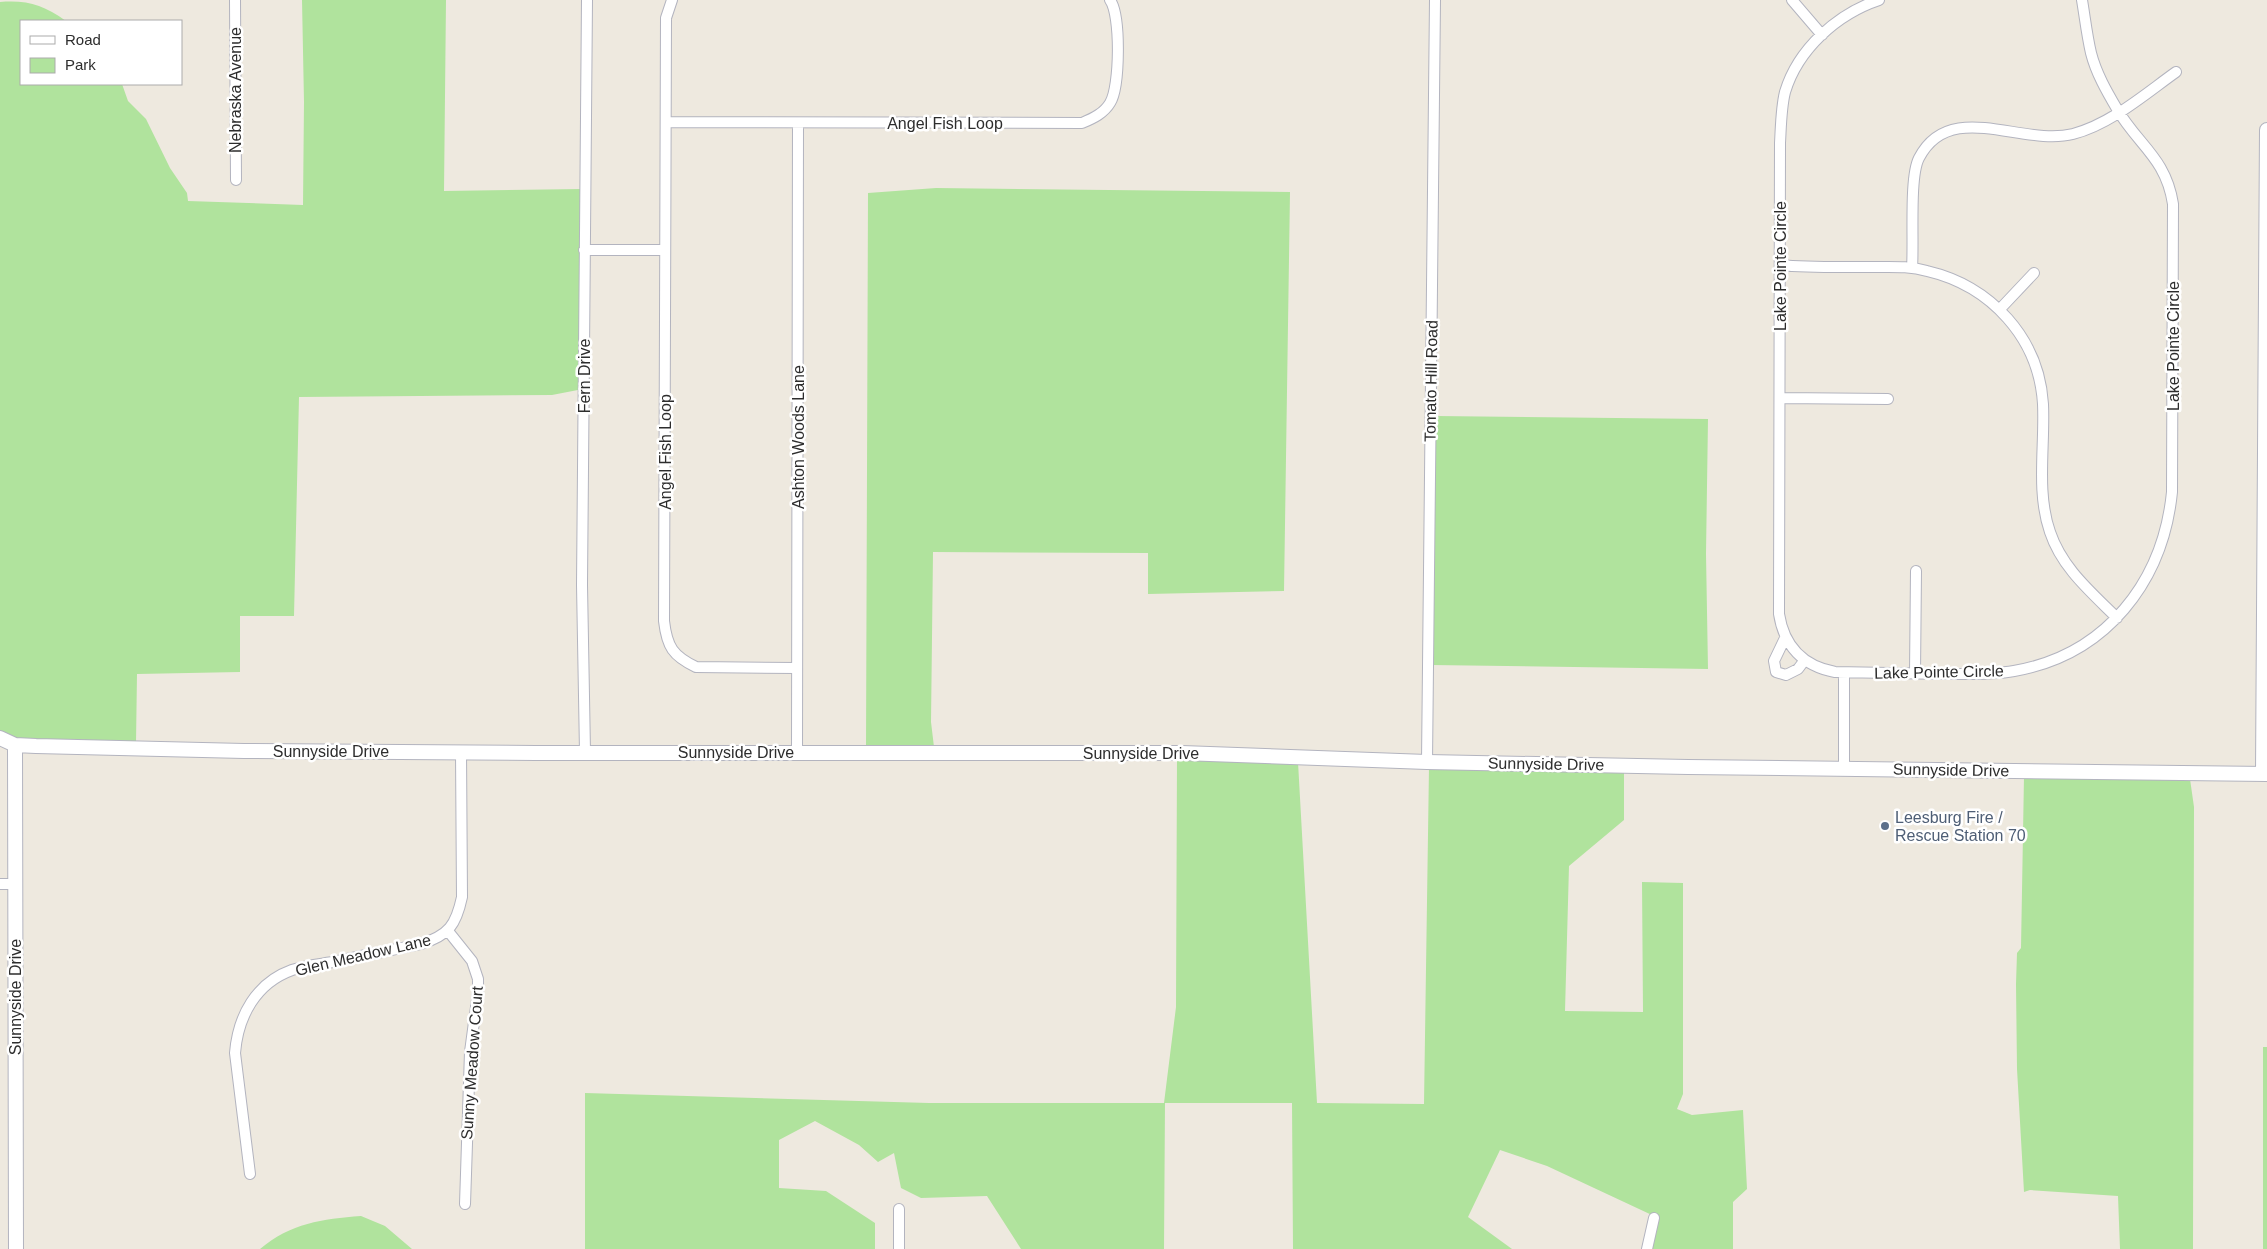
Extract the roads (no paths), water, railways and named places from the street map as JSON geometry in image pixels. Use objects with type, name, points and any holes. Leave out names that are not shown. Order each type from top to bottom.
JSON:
[{"type":"street","name":"Nebraska Avenue","points":[[235,0],[236,180]]},
{"type":"street","name":"Fern Drive","points":[[585,752],[582,610],[584,250],[588,0]]},
{"type":"street","name":"Angel Fish Loop","points":[[672,0],[666,18],[664,621],[666,637],[671,649],[681,660],[696,666],[797,668]]},
{"type":"street","name":"Angel Fish Loop","points":[[666,122],[1082,123],[1104,111],[1117,87],[1117,18],[1110,0]]},
{"type":"street","name":"Tomato Hill Road","points":[[1427,762],[1435,0]]},
{"type":"street","points":[[1792,0],[1822,35]]},
{"type":"street","name":"Lake Pointe Circle","points":[[1879,0],[1851,12],[1822,35],[1810,49],[1790,80],[1783,104],[1780,143],[1779,614],[1785,638],[1792,649],[1804,661],[1823,670],[1916,674],[1993,674],[2036,666],[2072,651],[2092,639],[2117,618],[2131,602],[2151,571],[2160,550],[2170,512],[2172,482],[2173,214],[2171,189],[2159,163],[2118,112],[2106,90],[2092,54],[2082,0]]},
{"type":"street","points":[[1912,268],[1916,167],[1926,147],[1934,139],[1953,129],[1975,127],[2039,137],[2058,137],[2086,130],[2118,112],[2176,72]]},
{"type":"street","name":"Ashton Woods Lane","points":[[797,752],[798,123]]},
{"type":"street","points":[[2265,774],[2267,130]]},
{"type":"street","points":[[584,250],[665,250]]},
{"type":"street","points":[[1780,265],[1912,268],[1928,271],[1966,285],[2000,308],[2022,338],[2036,368],[2040,386],[2043,404],[2043,499],[2049,531],[2058,551],[2070,570],[2117,618]]},
{"type":"street","points":[[2000,308],[2034,273]]},
{"type":"street","points":[[1780,398],[1888,399]]},
{"type":"street","points":[[1916,572],[1916,674]]},
{"type":"street","points":[[1785,638],[1774,661],[1776,672],[1786,676],[1792,673],[1804,661]]},
{"type":"street","points":[[1844,672],[1844,769]]},
{"type":"street","name":"Sunnyside Drive","points":[[0,738],[15,745],[244,751],[1182,753],[1427,762],[2265,774]]},
{"type":"street","name":"Sunnyside Drive","points":[[15,745],[16,1249]]},
{"type":"street","name":"Glen Meadow Lane","points":[[250,1174],[235,1053],[236,1037],[245,1011],[258,992],[271,980],[293,970],[421,944],[438,938],[448,930],[458,913],[462,897],[461,752]]},
{"type":"street","points":[[0,884],[15,884]]},
{"type":"street","name":"Sunny Meadow Court","points":[[448,930],[472,961],[478,979],[470,1052],[465,1204]]},
{"type":"street","points":[[899,1209],[899,1249]]},
{"type":"street","points":[[1646,1249],[1654,1218]]},
{"type":"place","name":"Leesburg Fire / Rescue Station 70","points":[[1885,826]]}]
